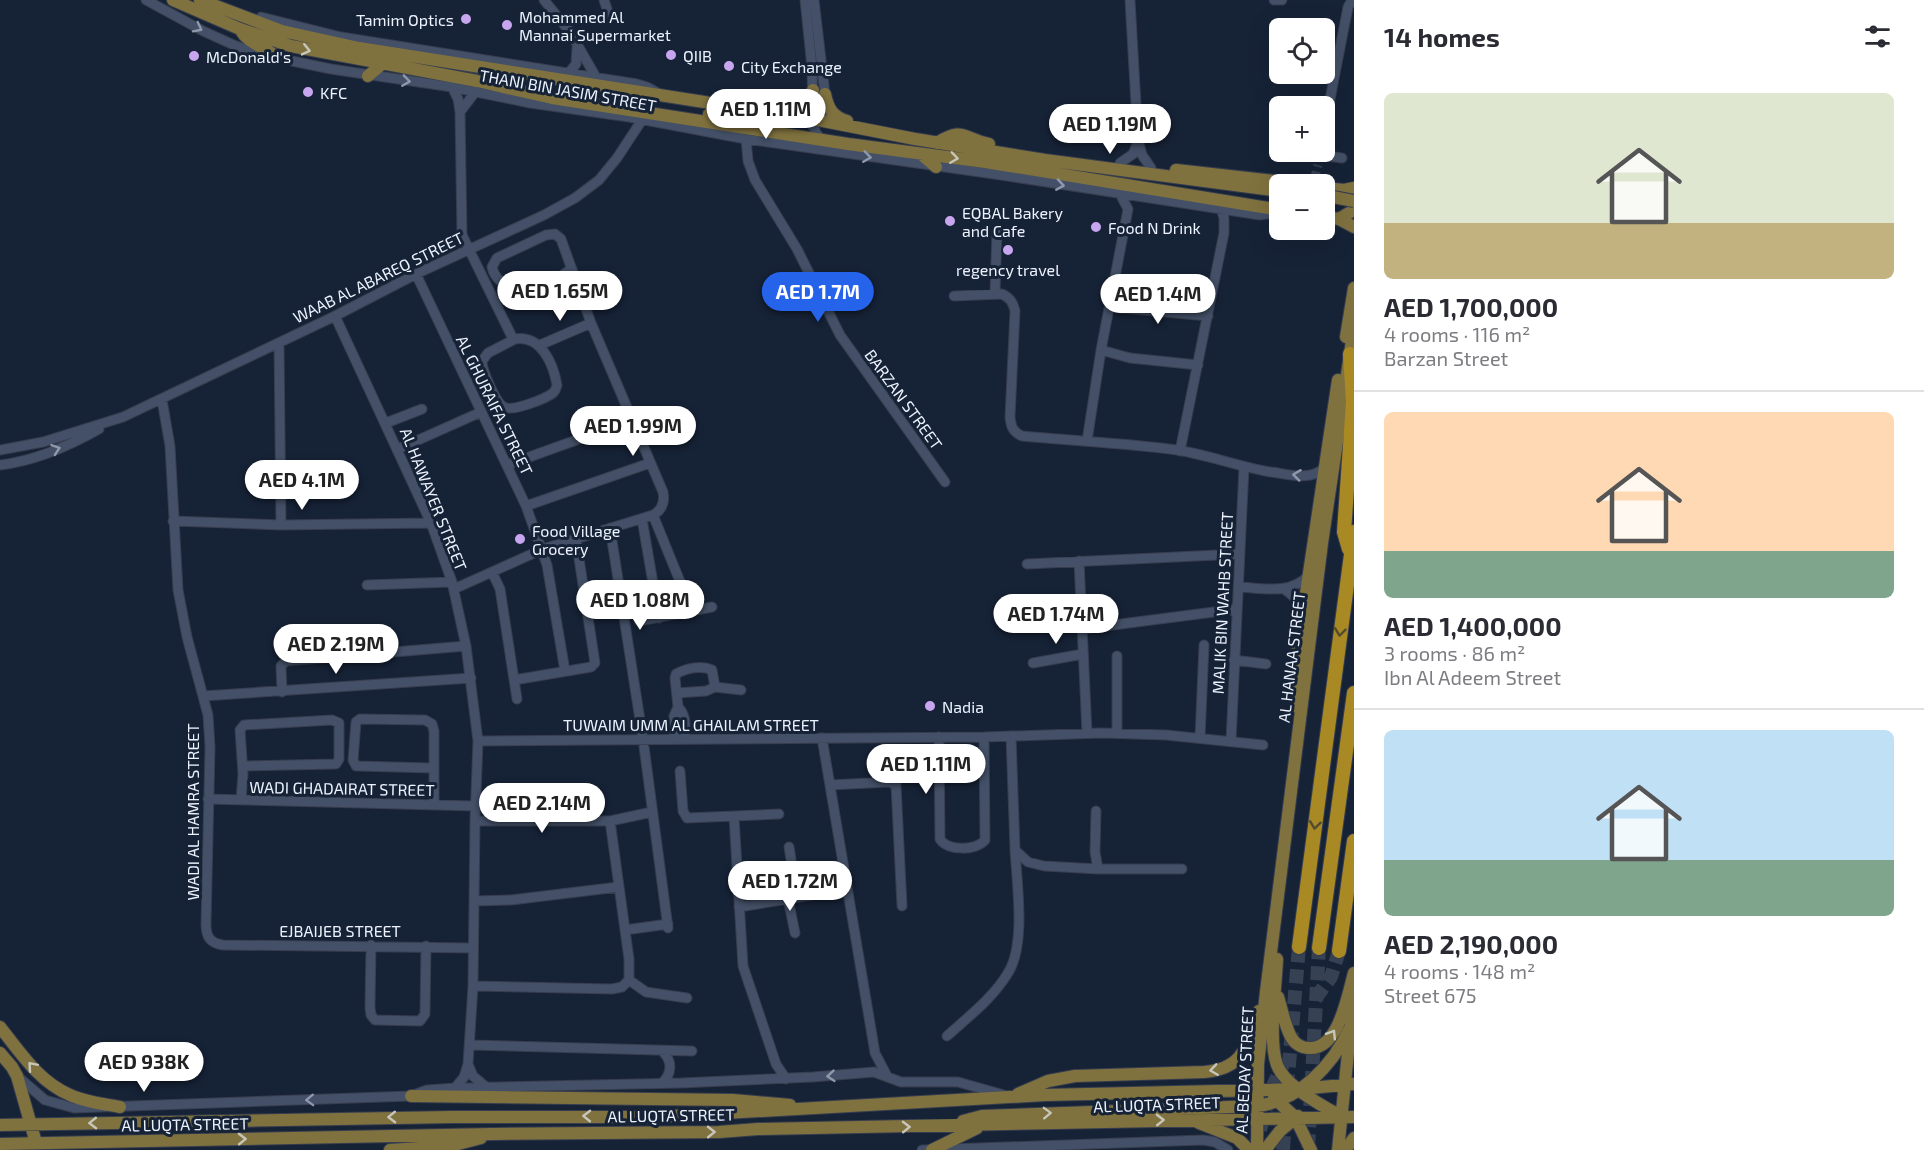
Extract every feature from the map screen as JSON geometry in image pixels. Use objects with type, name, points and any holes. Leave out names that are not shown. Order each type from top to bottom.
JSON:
[{"type":"highway","points":[[1350,354],[1353,402],[1344,532],[1351,552]]},
{"type":"highway","points":[[1299,947],[1354,532]]},
{"type":"highway","points":[[1319,948],[1354,693]]},
{"type":"highway","points":[[1339,951],[1354,841]]},
{"type":"main road","name":"THANI BIN JASIM STREET","points":[[173,0],[240,29],[299,48],[382,64],[598,105],[848,144],[985,162],[1269,209]]},
{"type":"main road","name":"THANI BIN JASIM STREET","points":[[200,0],[282,32],[359,48],[790,116],[817,123],[870,129],[915,139],[938,142],[960,133],[984,143],[1151,168],[1269,181]]},
{"type":"main road","points":[[282,32],[309,28]]},
{"type":"main road","points":[[240,29],[248,40],[275,56]]},
{"type":"main road","points":[[368,75],[382,64]]},
{"type":"main road","points":[[499,97],[513,89]]},
{"type":"main road","points":[[598,105],[608,102],[629,102],[775,123],[807,105],[819,92],[838,118],[898,132],[915,139]]},
{"type":"main road","points":[[719,115],[798,130],[817,123]]},
{"type":"main road","points":[[848,144],[845,137],[848,133],[870,129]]},
{"type":"main road","points":[[938,142],[1116,171],[1269,190]]},
{"type":"main road","points":[[920,153],[936,167]]},
{"type":"main road","points":[[970,172],[985,162]]},
{"type":"main road","points":[[1335,192],[1354,203],[1352,211],[1339,219]]},
{"type":"main road","points":[[1335,218],[1354,227]]},
{"type":"main road","points":[[1300,719],[1294,673],[1323,469],[1354,288]]},
{"type":"main road","name":"AL HANAA STREET","points":[[1271,991],[1279,895],[1322,543],[1354,327]]},
{"type":"main road","points":[[1271,991],[1292,1039],[1305,1048],[1314,1049],[1322,1046],[1333,1035],[1354,973]]},
{"type":"main road","points":[[1271,991],[1273,1039],[1277,1065],[1286,1078],[1321,1106],[1348,1117]]},
{"type":"main road","points":[[1012,1097],[1048,1081],[1075,1076],[1204,1072],[1225,1069],[1235,1063],[1244,1053],[1271,991]]},
{"type":"main road","name":"AL BEDAY STREET","points":[[1257,1150],[1257,1089],[1271,991]]},
{"type":"main road","points":[[1338,1150],[1348,1117],[1350,1028],[1354,995]]},
{"type":"main road","points":[[0,1027],[30,1064],[49,1082],[70,1095],[120,1107]]},
{"type":"main road","points":[[948,1126],[982,1116],[1257,1112],[1299,1089],[1328,1065],[1350,1028]]},
{"type":"main road","points":[[1,1054],[17,1076],[38,1147]]},
{"type":"main road","name":"AL LUQTA STREET","points":[[0,1125],[452,1117],[655,1117],[884,1103],[1299,1089],[1350,1084]]},
{"type":"main road","points":[[491,1088],[522,1098]]},
{"type":"main road","points":[[1257,1089],[1279,1101],[1295,1117],[1311,1150]]},
{"type":"main road","points":[[411,1096],[748,1100],[815,1108]]},
{"type":"main road","points":[[1265,1150],[1295,1117],[1321,1106],[1349,1102]]},
{"type":"main road","name":"AL LUQTA STREET","points":[[0,1144],[38,1147],[493,1134],[672,1133],[981,1126],[1186,1120],[1257,1112],[1295,1117],[1348,1117]]},
{"type":"main road","points":[[1186,1120],[1224,1132],[1238,1139],[1249,1150]]},
{"type":"main road","points":[[932,1150],[981,1126]]},
{"type":"main road","points":[[390,1150],[450,1146],[493,1134]]},
{"type":"main road","points":[[1345,1150],[1354,1138]]},
{"type":"street","name":"THANI BIN JASIM STREET","points":[[146,0],[203,31],[263,55],[746,139],[1265,216],[1269,215]]},
{"type":"street","name":"THANI BIN JASIM STREET","points":[[215,0],[270,20],[341,37],[637,84],[652,89],[660,95]]},
{"type":"street","points":[[544,0],[570,32],[597,79]]},
{"type":"street","points":[[604,0],[610,18]]},
{"type":"street","points":[[805,0],[819,92]]},
{"type":"street","points":[[814,0],[819,92],[817,123],[822,140]]},
{"type":"street","points":[[1130,0],[1138,139],[1142,155],[1151,168]]},
{"type":"street","points":[[1274,0],[1282,0]]},
{"type":"street","points":[[1331,96],[1347,11],[1352,0]]},
{"type":"street","points":[[568,74],[576,64],[578,57],[576,44]]},
{"type":"street","points":[[452,87],[458,99],[460,112],[460,229],[513,339]]},
{"type":"street","points":[[460,112],[476,91]]},
{"type":"street","points":[[628,117],[632,135]]},
{"type":"street","name":"WAAB AL ABAREQ STREET","points":[[0,450],[44,442],[116,419],[162,399],[544,214],[575,198],[599,180],[617,158],[642,120]]},
{"type":"street","name":"BARZAN STREET","points":[[746,139],[748,160],[755,180],[797,249],[840,335],[945,482]]},
{"type":"street","points":[[1120,163],[1133,154],[1138,139]]},
{"type":"street","points":[[1335,158],[1342,158]]},
{"type":"street","points":[[1120,194],[1128,209]]},
{"type":"street","points":[[1087,441],[1101,350],[1128,209],[1143,197]]},
{"type":"street","points":[[1180,451],[1225,223],[1221,209]]},
{"type":"street","points":[[1225,223],[1234,211]]},
{"type":"street","points":[[544,214],[552,234]]},
{"type":"street","points":[[995,293],[997,231]]},
{"type":"street","points":[[367,585],[453,586],[492,572],[543,549],[642,519],[653,515],[660,509],[664,498],[591,323],[572,269],[561,239],[552,234],[546,235],[495,260],[492,269],[499,281],[512,287],[537,289],[547,286],[572,269]]},
{"type":"street","name":"AL GHURAIFA STREET","points":[[416,274],[526,506],[543,549],[565,671]]},
{"type":"street","points":[[488,288],[499,281]]},
{"type":"street","points":[[954,296],[995,293],[1009,297],[1015,311],[1010,417],[1013,430],[1022,436],[1180,451],[1244,467],[1311,476],[1317,475],[1323,469]]},
{"type":"street","points":[[1110,307],[1208,316]]},
{"type":"street","name":"AL HAWAYER STREET","points":[[335,316],[431,523],[453,586],[466,644],[478,741],[473,986],[468,1064],[464,1077],[455,1088]]},
{"type":"street","points":[[540,345],[591,323]]},
{"type":"street","points":[[513,339],[527,339],[540,345],[557,382],[557,388],[550,394],[516,409],[508,409],[499,403],[483,370],[482,362],[488,353],[513,339]]},
{"type":"street","points":[[279,342],[281,525]]},
{"type":"street","points":[[1101,350],[1121,356],[1198,365]]},
{"type":"street","name":"WADI AL HAMRA STREET","points":[[162,399],[170,446],[180,603],[208,715],[210,747],[206,933],[209,940]]},
{"type":"street","points":[[386,423],[422,409]]},
{"type":"street","points":[[398,449],[481,412]]},
{"type":"street","name":"WAAB AL ABAREQ STREET","points":[[0,465],[74,443],[116,419]]},
{"type":"street","points":[[507,465],[632,420]]},
{"type":"street","points":[[526,506],[650,463]]},
{"type":"street","name":"MALIK BIN WAHB STREET","points":[[1231,741],[1244,467]]},
{"type":"street","points":[[653,515],[692,611]]},
{"type":"street","points":[[642,519],[659,618]]},
{"type":"street","points":[[173,521],[281,525],[431,523]]},
{"type":"street","points":[[610,528],[643,739],[668,926],[625,930]]},
{"type":"street","points":[[647,542],[662,537]]},
{"type":"street","points":[[514,680],[591,667],[595,661],[576,539]]},
{"type":"street","points":[[1027,564],[1239,554]]},
{"type":"street","points":[[1079,561],[1087,734]]},
{"type":"street","points":[[492,572],[500,589],[517,699]]},
{"type":"street","points":[[1239,587],[1293,588],[1308,576]]},
{"type":"street","points":[[1284,589],[1300,605],[1302,617]]},
{"type":"street","points":[[639,621],[712,607]]},
{"type":"street","points":[[1030,609],[1081,607]]},
{"type":"street","points":[[1082,629],[1237,609]]},
{"type":"street","points":[[282,692],[280,666],[286,661],[443,649],[466,644]]},
{"type":"street","points":[[1200,738],[1204,645]]},
{"type":"street","points":[[1033,663],[1083,654]]},
{"type":"street","points":[[1117,656],[1117,733]]},
{"type":"street","points":[[1234,660],[1266,664]]},
{"type":"street","points":[[674,739],[674,716],[678,707],[676,674],[682,670],[709,668],[712,670],[715,687]]},
{"type":"street","points":[[203,696],[471,678]]},
{"type":"street","points":[[677,693],[705,691],[715,687],[741,690]]},
{"type":"street","points":[[678,707],[683,711],[685,738]]},
{"type":"street","points":[[243,770],[336,764],[339,759],[339,723],[332,720],[244,725],[240,730],[243,770],[246,780],[244,800]]},
{"type":"street","points":[[432,805],[433,780],[434,731],[429,722],[360,720],[356,722],[353,760],[356,766],[433,768]]},
{"type":"street","name":"TUWAIM UMM AL GHAILAM STREET","points":[[478,741],[984,737],[1117,733],[1200,738],[1263,745]]},
{"type":"street","points":[[947,1036],[991,995],[1009,972],[1015,960],[1019,932],[1011,736]]},
{"type":"street","points":[[939,737],[940,839],[949,847],[975,846],[985,840],[984,737]]},
{"type":"street","points":[[822,738],[875,1053],[888,1078]]},
{"type":"street","points":[[680,771],[682,811],[690,819],[780,814]]},
{"type":"street","points":[[830,785],[889,782],[896,785],[902,906]]},
{"type":"street","name":"WADI GHADAIRAT STREET","points":[[208,799],[475,806]]},
{"type":"street","points":[[1095,869],[1092,856],[1095,852],[1096,811]]},
{"type":"street","points":[[475,821],[610,820],[652,812]]},
{"type":"street","points":[[734,817],[743,966],[775,1060],[786,1078]]},
{"type":"street","points":[[610,820],[629,958],[625,983]]},
{"type":"street","points":[[789,847],[795,933]]},
{"type":"street","points":[[1015,850],[1028,862],[1034,864],[1095,869],[1182,869]]},
{"type":"street","points":[[474,901],[511,900],[618,887]]},
{"type":"street","points":[[739,907],[836,891]]},
{"type":"street","name":"EJBAIJEB STREET","points":[[209,940],[223,945],[472,948]]},
{"type":"street","points":[[370,945],[370,1011],[372,1017],[375,1020],[420,1021],[425,1011],[426,946]]},
{"type":"street","points":[[473,986],[612,989],[625,983],[646,992],[687,998]]},
{"type":"street","points":[[470,1045],[692,1052]]},
{"type":"street","points":[[662,1051],[669,1059],[674,1074],[681,1083]]},
{"type":"street","points":[[662,1083],[668,1076],[677,1052]]},
{"type":"street","points":[[862,1073],[871,1067],[875,1053]]},
{"type":"street","points":[[769,1080],[775,1060]]},
{"type":"street","points":[[468,1064],[473,1076],[491,1088]]},
{"type":"street","name":"AL LUQTA STREET","points":[[17,1076],[45,1100],[74,1108],[411,1096],[427,1090],[455,1088],[769,1080],[862,1073],[879,1073],[888,1078],[907,1082],[958,1082],[1012,1097]]},
{"type":"street","points":[[922,1150],[1203,1140],[1215,1142],[1228,1150]]},
{"type":"tunnel","points":[[1316,174],[1318,165]]},
{"type":"tunnel","points":[[1287,1088],[1299,947]]},
{"type":"tunnel","points":[[1308,1148],[1319,948]]},
{"type":"tunnel","points":[[1315,999],[1331,977],[1339,951]]},
{"type":"tunnel","points":[[1260,1130],[1271,1090],[1285,1060]]},
{"type":"tunnel","points":[[1283,1150],[1285,1119]]},
{"type":"place","name":"Tamim Optics","points":[[466,19]]},
{"type":"place","name":"Mohammed Al Mannai Supermarket","points":[[507,25]]},
{"type":"place","name":"QIIB","points":[[671,55]]},
{"type":"place","name":"McDonald's","points":[[194,56]]},
{"type":"place","name":"City Exchange","points":[[729,66]]},
{"type":"place","name":"KFC","points":[[308,92]]},
{"type":"place","name":"EQBAL Bakery and Cafe","points":[[950,221]]},
{"type":"place","name":"Food N Drink","points":[[1096,227]]},
{"type":"place","name":"regency travel","points":[[1008,250]]},
{"type":"place","name":"Food Village Grocery","points":[[520,539]]},
{"type":"place","name":"Nadia","points":[[930,706]]}]
